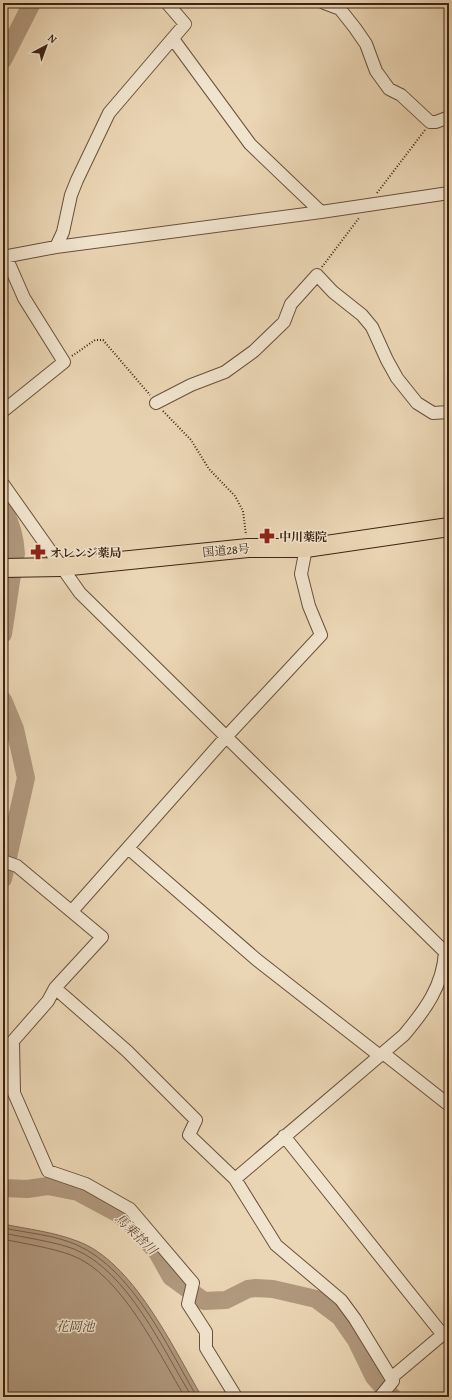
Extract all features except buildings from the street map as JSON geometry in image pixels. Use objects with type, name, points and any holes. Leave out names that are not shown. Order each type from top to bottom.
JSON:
[{"type":"highway","name":"国道28号","points":[[3,568],[61,567],[248,548],[306,548],[449,527]]},
{"type":"street","points":[[56,247],[63,232],[71,195],[109,113],[185,24],[167,3]]},
{"type":"street","points":[[324,3],[340,9],[355,28],[366,44],[376,71],[389,89],[401,95],[430,122],[436,122],[449,117]]},
{"type":"street","points":[[173,39],[250,144],[321,212]]},
{"type":"street","points":[[3,411],[64,362],[24,298],[5,257],[56,247],[321,212],[449,193]]},
{"type":"street","points":[[156,403],[192,385],[225,372],[254,351],[284,322],[291,304],[317,275],[334,292],[362,315],[372,327],[390,366],[418,403],[433,413],[449,412]]},
{"type":"street","points":[[3,484],[80,593],[447,951],[439,980],[426,1008],[404,1035],[235,1179]]},
{"type":"street","points":[[72,911],[226,737],[321,635],[309,606],[301,574],[306,548]]},
{"type":"street","points":[[128,848],[257,960],[449,1105]]},
{"type":"street","points":[[3,861],[17,866],[102,937],[55,988],[48,1001],[13,1041],[14,1093],[48,1171],[86,1184],[130,1209],[193,1283],[188,1304],[206,1332],[206,1348],[236,1397]]},
{"type":"street","points":[[55,988],[127,1052],[196,1120],[189,1135],[235,1179],[276,1245],[341,1300],[355,1319],[392,1380]]},
{"type":"street","points":[[284,1136],[446,1332],[392,1380],[380,1397]]},
{"type":"path","points":[[317,275],[430,122]]},
{"type":"path","points":[[64,362],[95,340],[103,340],[178,428],[192,440],[209,469],[235,496],[242,511],[248,548]]},
{"type":"water","name":"花岡池","points":[[3,1224],[50,1233],[77,1241],[97,1251],[116,1267],[134,1286],[150,1308],[202,1397],[3,1397]]},
{"type":"waterway","name":"馬乗捨川","points":[[3,60],[32,3]]},
{"type":"waterway","name":"馬乗捨川","points":[[3,509],[9,520],[15,542],[16,554]]},
{"type":"waterway","name":"馬乗捨川","points":[[3,634],[12,575]]},
{"type":"waterway","name":"馬乗捨川","points":[[3,700],[15,729],[26,778],[3,879]]},
{"type":"waterway","name":"馬乗捨川","points":[[3,1188],[27,1189],[48,1186],[78,1192],[119,1214],[136,1229],[157,1252],[171,1277],[204,1301],[226,1300],[248,1289],[256,1288],[273,1289],[316,1299],[340,1317],[356,1340],[374,1377],[393,1397]]},
{"type":"place","name":"中川薬院","points":[[267,536]]},
{"type":"place","name":"オレンジ薬局","points":[[38,552]]}]
